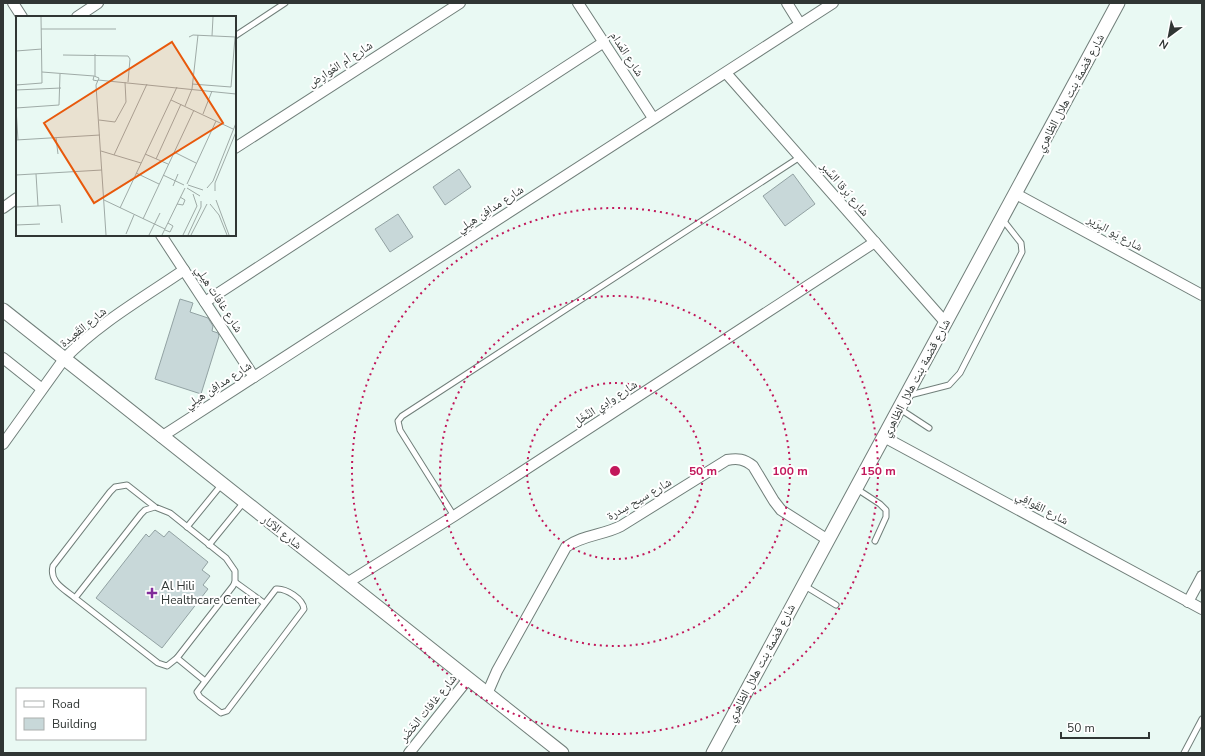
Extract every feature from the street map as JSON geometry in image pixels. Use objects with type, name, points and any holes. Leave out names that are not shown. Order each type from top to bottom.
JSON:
[{"type":"street","points":[[13,3],[21,16]]},
{"type":"street","points":[[78,16],[98,3]]},
{"type":"street","name":"شارع المَدام","points":[[578,3],[653,118]]},
{"type":"street","points":[[787,3],[800,24]]},
{"type":"street","name":"شارع مدافِن هيلي","points":[[161,436],[833,3]]},
{"type":"street","name":"شارع قضمة بنت هلال الظاهري","points":[[714,753],[803,584],[1016,194],[1118,3]]},
{"type":"street","name":"شارع أم العُوارِض","points":[[236,147],[455,4]]},
{"type":"street","points":[[205,302],[604,42]]},
{"type":"street","name":"شارع بَرقا السَّبر","points":[[726,73],[945,322]]},
{"type":"street","name":"شارع يَو البِرَير","points":[[1016,194],[1202,295]]},
{"type":"street","points":[[3,208],[16,199]]},
{"type":"street","name":"شارع غافات هيلي","points":[[163,236],[254,377]]},
{"type":"street","name":"شارع وادِي النَّخَل","points":[[347,583],[454,516],[875,242]]},
{"type":"street","name":"شارع القَعِيدة","points":[[3,444],[64,359],[90,334],[184,270]]},
{"type":"street","name":"شارع الآثار","points":[[3,310],[562,753]]},
{"type":"street","points":[[3,358],[42,389]]},
{"type":"street","name":"شارع القَوافِي","points":[[884,437],[1202,609]]},
{"type":"street","name":"شارع سيح سِدرة","points":[[487,694],[497,671],[566,546],[578,540],[605,533],[621,526],[727,460],[734,459],[747,462],[752,466],[774,502],[781,510],[828,540]]},
{"type":"street","points":[[1188,602],[1201,579]]},
{"type":"street","name":"شارع غافات الخَضَر","points":[[409,753],[468,679]]},
{"type":"lane","points":[[236,35],[285,3]]},
{"type":"lane","points":[[454,516],[400,430],[398,421],[402,416],[800,157]]},
{"type":"lane","points":[[906,396],[949,385],[960,373],[1020,257],[1022,247],[1021,243],[1002,219]]},
{"type":"lane","points":[[899,409],[930,428]]},
{"type":"lane","points":[[187,527],[222,484]]},
{"type":"lane","points":[[127,485],[155,507],[170,513],[187,527],[231,564],[235,571],[235,582],[177,658],[166,666],[158,664],[75,598],[54,579],[52,572],[53,566],[115,487],[127,485]]},
{"type":"lane","points":[[856,488],[880,504],[886,510],[886,517],[875,541]]},
{"type":"lane","points":[[209,545],[244,502]]},
{"type":"lane","points":[[75,598],[141,514],[145,510],[155,507]]},
{"type":"lane","points":[[235,582],[264,603]]},
{"type":"lane","points":[[803,584],[836,606]]},
{"type":"lane","points":[[280,589],[299,600],[304,609],[225,713],[218,712],[198,695],[197,692],[264,603],[273,592],[280,589]]},
{"type":"lane","points":[[177,658],[205,681]]},
{"type":"lane","points":[[1184,753],[1202,719]]},
{"type":"building","points":[[459,169],[471,187],[445,205],[433,187]]},
{"type":"building","points":[[793,174],[815,204],[785,226],[763,196]]},
{"type":"building","points":[[398,214],[413,237],[390,252],[375,229]]},
{"type":"building","points":[[180,299],[193,303],[190,312],[208,318],[213,326],[212,331],[218,333],[219,336],[201,394],[155,379]]},
{"type":"building","name":"Al Hili Healthcare Center","points":[[155,530],[164,537],[169,531],[208,562],[202,570],[210,576],[203,585],[208,589],[162,648],[96,598],[146,534],[149,537]]},
{"type":"place","name":"Al Hili Healthcare Center","points":[[152,593]]}]
